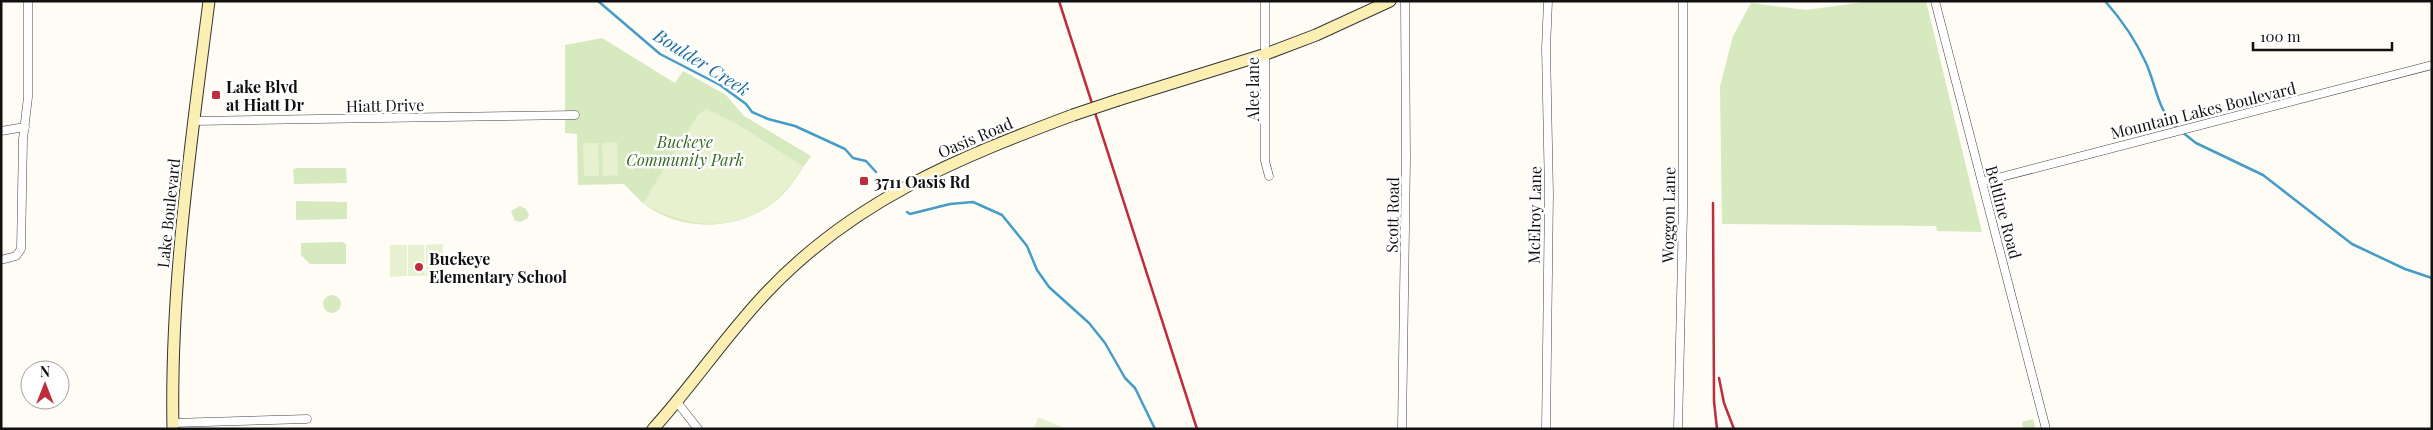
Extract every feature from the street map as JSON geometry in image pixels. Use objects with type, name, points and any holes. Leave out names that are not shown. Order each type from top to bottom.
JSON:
[{"type":"main road","name":"Lake Boulevard","points":[[172,426],[172,358],[176,292],[209,1]]},
{"type":"main road","name":"Oasis Road","points":[[653,429],[678,402],[744,317],[768,291],[806,256],[853,218],[898,190],[965,157],[1073,115],[1266,54],[1316,35],[1390,1]]},
{"type":"street","points":[[1,260],[16,256],[21,249],[23,139],[29,82],[28,1]]},
{"type":"street","name":"Alee lane","points":[[1265,1],[1265,161],[1269,176]]},
{"type":"street","name":"Scott Road","points":[[1402,429],[1406,160],[1405,1]]},
{"type":"street","name":"McElroy Lane","points":[[1546,429],[1549,194],[1546,48],[1548,1]]},
{"type":"street","name":"Woggon Lane","points":[[1678,429],[1683,213],[1683,1]]},
{"type":"street","name":"Beltline Road","points":[[1935,1],[2046,429]]},
{"type":"street","name":"Mountain Lakes Boulevard","points":[[1982,182],[2432,65]]},
{"type":"street","name":"Hiatt Drive","points":[[194,121],[575,115]]},
{"type":"street","points":[[1,131],[25,127]]},
{"type":"street","points":[[678,402],[698,429]]},
{"type":"street","points":[[172,426],[308,419]]},
{"type":"green space","points":[[1871,1],[1926,1],[1982,232],[1937,231],[1936,226],[1722,224],[1720,86],[1733,36],[1751,3],[1806,10]]},
{"type":"green space","name":"Buckeye Community Park","points":[[602,38],[675,83],[683,71],[726,95],[744,116],[811,156],[792,184],[778,199],[763,210],[729,223],[693,224],[675,220],[658,213],[643,203],[624,184],[578,185],[577,134],[565,133],[565,45]]},
{"type":"green space","points":[[706,109],[737,124],[803,166],[788,187],[771,203],[752,215],[732,222],[711,224],[689,221],[666,214],[643,203],[698,115]]},
{"type":"green space","points":[[617,142],[618,175],[603,176],[602,143]]},
{"type":"green space","points":[[583,143],[598,143],[599,176],[584,176]]},
{"type":"green space","points":[[296,168],[346,168],[347,183],[294,184],[293,170]]},
{"type":"green space","points":[[296,201],[347,202],[347,219],[296,220]]},
{"type":"green space","points":[[520,206],[526,209],[529,215],[527,219],[520,222],[515,221],[511,211]]},
{"type":"green space","points":[[342,242],[346,244],[346,264],[310,264],[301,255],[301,243]]},
{"type":"green space","points":[[443,244],[443,276],[426,276],[426,245]]},
{"type":"green space","points":[[390,245],[407,245],[407,276],[390,277]]},
{"type":"green space","points":[[408,245],[424,245],[425,276],[408,276]]},
{"type":"green space","points":[[332,295],[338,298],[341,304],[338,310],[332,313],[326,310],[323,304],[326,298]]},
{"type":"green space","points":[[1038,417],[1067,429],[1034,429]]},
{"type":"green space","points":[[2033,419],[2036,429],[2023,429],[2022,422]]},
{"type":"waterway","name":"Boulder Creek","points":[[598,1],[660,54],[720,85],[746,104],[752,112],[768,119],[795,126],[845,149],[853,158],[866,161],[876,172]]},
{"type":"waterway","points":[[2105,1],[2138,47],[2146,63],[2161,106],[2177,128]]},
{"type":"waterway","points":[[2182,132],[2196,143],[2263,175],[2352,244],[2405,269],[2432,278]]},
{"type":"waterway","name":"Boulder Creek","points":[[907,212],[910,214],[950,204],[973,202],[1002,215],[1027,246],[1037,270],[1049,287],[1089,323],[1105,343],[1125,378],[1135,388],[1155,429]]},
{"type":"railway","points":[[1059,1],[1197,429]]},
{"type":"railway","points":[[1713,203],[1714,401],[1717,429]]},
{"type":"railway","points":[[1719,378],[1724,403],[1734,429]]},
{"type":"place","name":"Lake Blvd at Hiatt Dr","points":[[216,95]]},
{"type":"place","name":"3711 Oasis Rd","points":[[864,181]]},
{"type":"place","name":"Buckeye Elementary School","points":[[419,267]]}]
